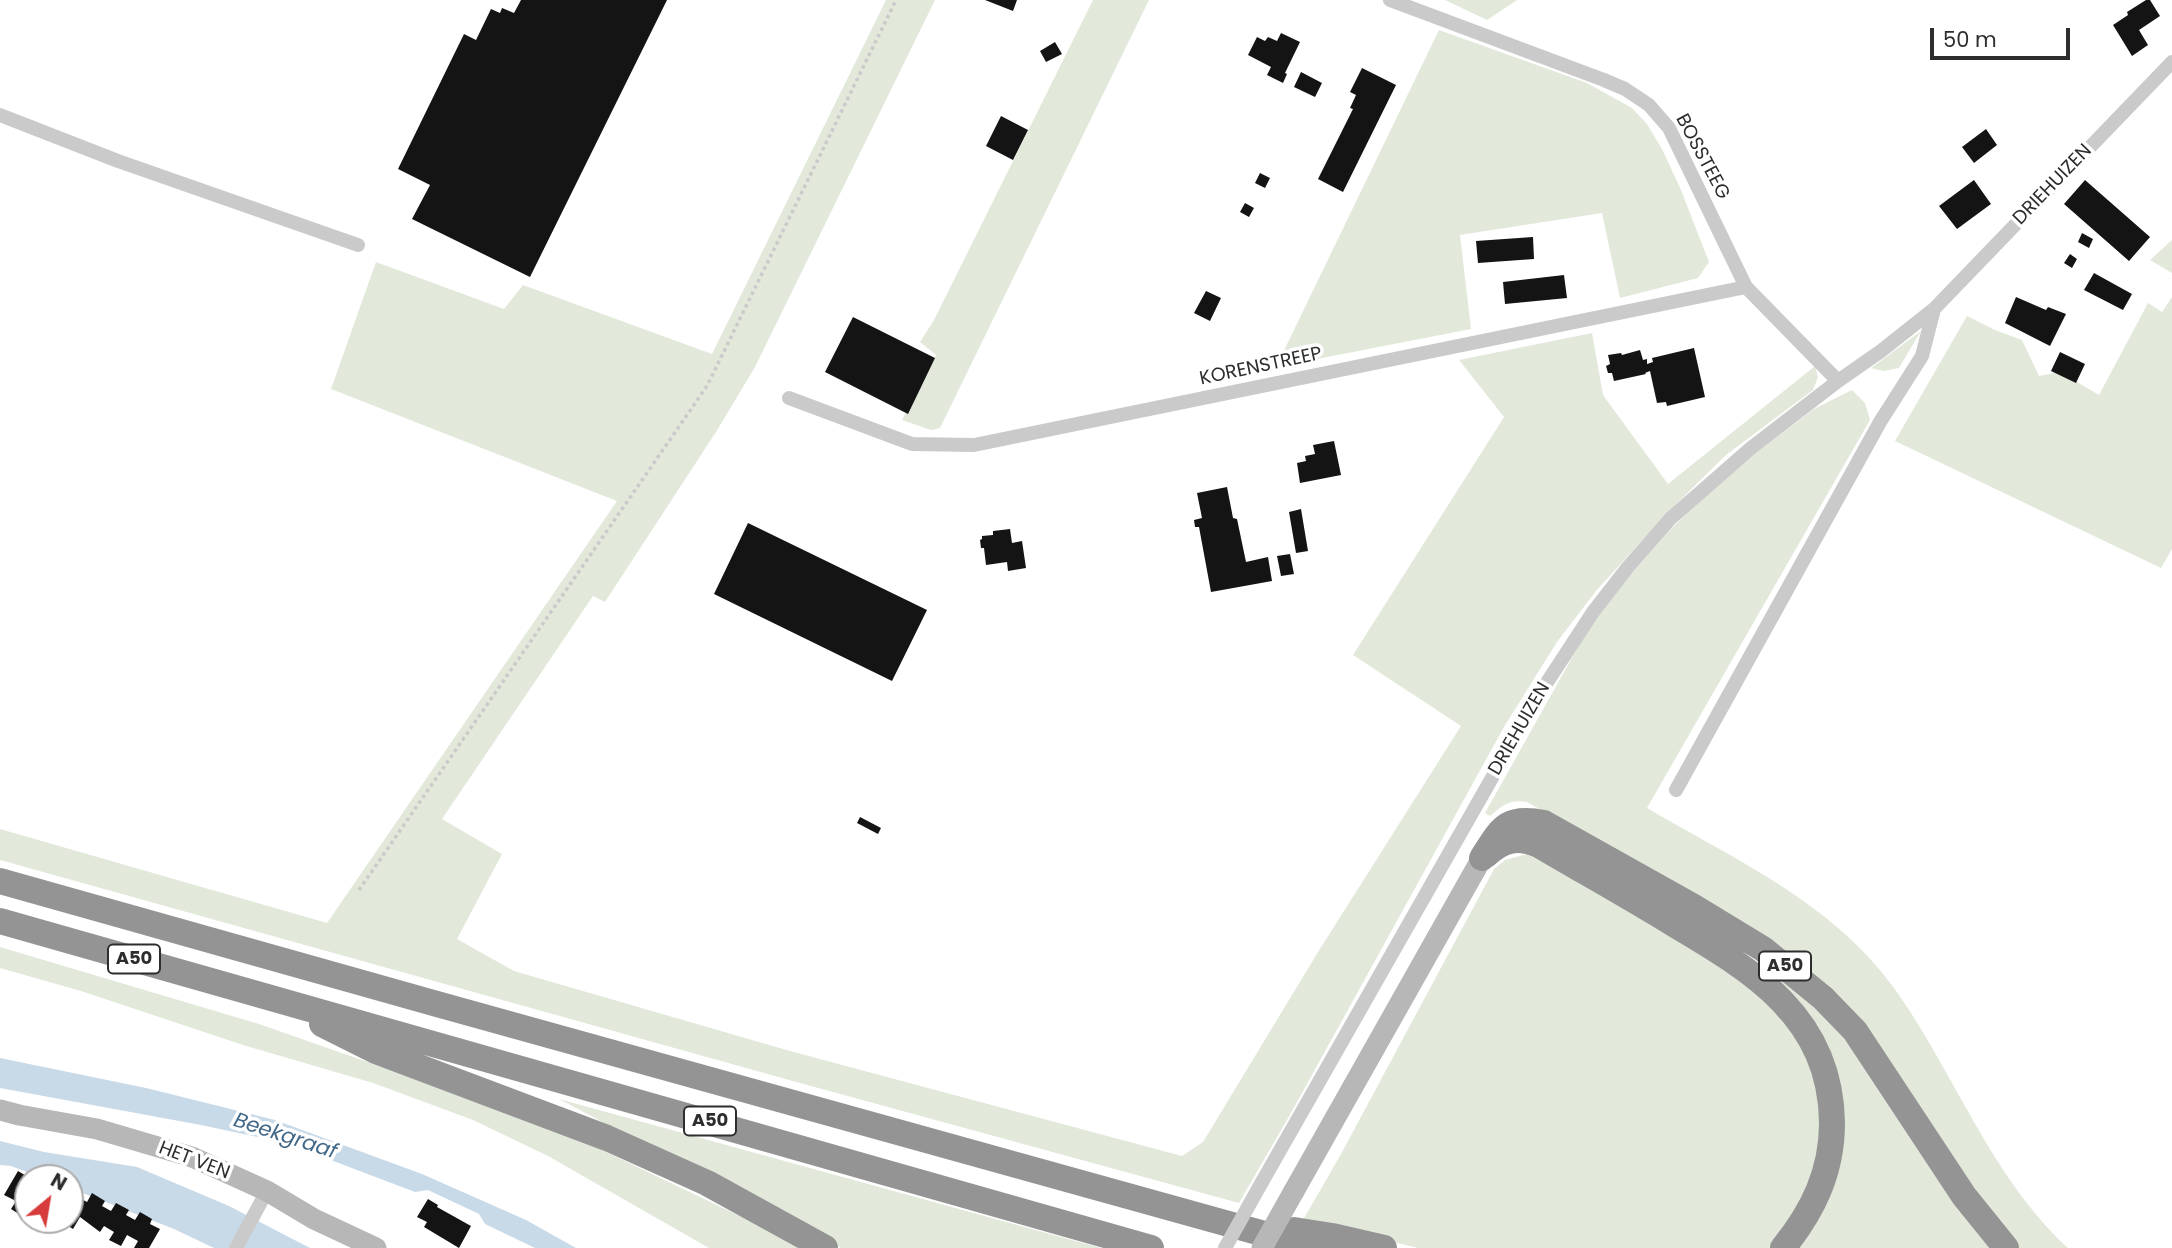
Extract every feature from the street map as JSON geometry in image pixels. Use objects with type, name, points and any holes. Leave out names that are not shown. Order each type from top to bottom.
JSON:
[{"type":"highway","name":"A50","points":[[1482,858],[1501,829],[1509,823],[1544,823],[1763,949],[1823,998],[1855,1031],[1964,1196],[2006,1248]]},
{"type":"highway","name":"A50","points":[[1482,858],[1495,847],[1510,840],[1523,840],[1539,845],[1723,952],[1764,982],[1802,1024],[1819,1056],[1827,1081],[1832,1112],[1832,1136],[1830,1158],[1813,1205],[1783,1248]]},
{"type":"highway","name":"A50","points":[[0,881],[1315,1248]]},
{"type":"highway","name":"A50","points":[[0,921],[1151,1248]]},
{"type":"highway","name":"A50","points":[[267,997],[376,1051],[607,1138],[695,1177],[825,1248]]},
{"type":"highway","name":"A50","points":[[1206,1217],[1332,1236],[1384,1248]]},
{"type":"main road","points":[[1262,1248],[1482,858]]},
{"type":"main road","name":"HET VEN","points":[[0,1110],[97,1129],[192,1157],[267,1191],[314,1219],[376,1248]]},
{"type":"street","name":"BOSSTEEG","points":[[1390,0],[1604,80],[1625,89],[1649,105],[1669,128],[1746,287],[1838,381]]},
{"type":"street","name":"DRIEHUIZEN","points":[[1225,1248],[1542,690],[1593,612],[1628,567],[1671,518],[1751,448],[1934,309],[2172,62]]},
{"type":"street","points":[[0,115],[358,245]]},
{"type":"street","name":"KORENSTREEP","points":[[789,398],[912,444],[974,445],[1746,287]]},
{"type":"street","name":"DRIEHUIZEN","points":[[1676,790],[1880,422],[1922,356],[1934,309]]},
{"type":"street","points":[[236,1248],[267,1191]]},
{"type":"path","points":[[359,890],[707,386],[896,0]]},
{"type":"shaded area","points":[[886,0],[935,0],[755,367],[605,602],[593,596],[442,819],[502,854],[457,939],[514,971],[790,1051],[1182,1156],[1203,1142],[1318,952],[1461,726],[1353,655],[1504,417],[1459,360],[1592,333],[1603,395],[1668,484],[1815,366],[1818,377],[1813,390],[1726,455],[1666,514],[1596,591],[1557,642],[1504,727],[1239,1203],[0,860],[0,829],[327,923],[617,501],[331,389],[376,262],[504,309],[523,285],[712,354]]},
{"type":"shaded area","points":[[1093,0],[1149,0],[940,428],[931,430],[902,420],[936,355],[920,342],[934,320]]},
{"type":"shaded area","points":[[1445,0],[1517,0],[1487,20]]},
{"type":"shaded area","points":[[1439,30],[1587,83],[1632,108],[1647,124],[1662,149],[1709,262],[1698,278],[1620,298],[1602,213],[1460,235],[1471,329],[1276,367]]},
{"type":"shaded area","points":[[2172,240],[2172,273],[2150,260]]},
{"type":"shaded area","points":[[2172,297],[2172,549],[2161,568],[1895,441],[1967,316],[2022,340],[2039,376],[2060,372],[2099,395],[2148,303],[2162,312]]},
{"type":"shaded area","points":[[1921,331],[1899,368],[1883,371],[1871,368]]},
{"type":"shaded area","points":[[1852,390],[1865,403],[1870,420],[1647,808],[1780,885],[1842,931],[1869,958],[1916,1021],[2016,1189],[2068,1248],[2018,1248],[2004,1233],[1859,1026],[1601,843],[1527,802],[1507,804],[1490,816],[1485,813],[1597,613],[1695,505],[1757,452],[1814,409]]},
{"type":"shaded area","points":[[1527,854],[1543,857],[1700,946],[1790,1020],[1825,1101],[1814,1184],[1772,1248],[1418,1248],[1303,1220],[1494,869],[1505,860]]},
{"type":"shaded area","points":[[0,947],[259,1024],[556,1128],[767,1229],[799,1248],[709,1248],[548,1156],[473,1120],[373,1083],[0,968]]},
{"type":"shaded area","points":[[1772,964],[1833,1018],[1998,1248],[1793,1248],[1842,1114],[1765,973]]},
{"type":"shaded area","points":[[559,1099],[1101,1248],[841,1248]]},
{"type":"water","name":"Beekgraaf","points":[[0,1058],[146,1088],[275,1120],[422,1174],[526,1220],[576,1248],[535,1248],[485,1224],[479,1214],[428,1190],[415,1192],[286,1143],[0,1088]]},
{"type":"water","points":[[0,1141],[44,1152],[137,1167],[229,1206],[310,1248],[214,1248],[84,1194],[84,1164],[14,1164],[14,1167],[0,1165]]},
{"type":"building","points":[[521,0],[667,0],[530,277],[412,219],[430,185],[398,169],[464,34],[476,40],[491,9],[500,13],[502,8],[514,13]]},
{"type":"building","points":[[985,0],[1017,0],[1013,11]]},
{"type":"building","points":[[2146,0],[2150,0],[2160,16],[2139,30],[2148,45],[2132,56],[2113,25]]},
{"type":"building","points":[[1281,33],[1300,42],[1283,83],[1267,75],[1271,67],[1248,55],[1257,37],[1265,41],[1268,37],[1277,41]]},
{"type":"building","points":[[1055,42],[1062,54],[1046,62],[1040,51]]},
{"type":"building","points":[[1362,68],[1396,85],[1343,192],[1318,179],[1353,109],[1350,108],[1356,95],[1350,92]]},
{"type":"building","points":[[1301,72],[1322,83],[1315,97],[1294,87]]},
{"type":"building","points":[[1001,116],[1028,130],[1013,160],[986,146]]},
{"type":"building","points":[[1986,129],[1997,145],[1974,163],[1962,147]]},
{"type":"building","points":[[1260,173],[1270,178],[1265,188],[1255,183]]},
{"type":"building","points":[[1974,180],[1991,204],[1957,229],[1939,206]]},
{"type":"building","points":[[2085,180],[2150,237],[2129,261],[2064,204]]},
{"type":"building","points":[[1245,203],[1254,208],[1249,217],[1240,212]]},
{"type":"building","points":[[2082,233],[2093,239],[2089,248],[2078,242]]},
{"type":"building","points":[[1533,237],[1534,259],[1478,263],[1476,241]]},
{"type":"building","points":[[2070,254],[2077,259],[2072,268],[2064,263]]},
{"type":"building","points":[[2094,273],[2132,294],[2123,310],[2084,290]]},
{"type":"building","points":[[1564,275],[1567,298],[1505,304],[1503,282]]},
{"type":"building","points":[[1206,291],[1221,298],[1210,321],[1194,313]]},
{"type":"building","points":[[2016,297],[2046,310],[2048,307],[2066,314],[2050,346],[2005,323]]},
{"type":"building","points":[[853,317],[935,358],[908,414],[825,372]]},
{"type":"building","points":[[1694,348],[1705,397],[1667,406],[1666,402],[1657,403],[1650,371],[1614,381],[1606,366],[1610,364],[1608,355],[1622,355],[1640,350],[1643,360],[1647,359],[1647,364],[1653,362],[1652,358]]},
{"type":"building","points":[[2060,352],[2085,364],[2076,383],[2051,371]]},
{"type":"building","points":[[1334,441],[1341,475],[1300,483],[1297,463],[1306,461],[1305,456],[1315,454],[1313,445]]},
{"type":"building","points":[[1227,487],[1246,562],[1268,557],[1272,581],[1211,592],[1199,527],[1195,527],[1194,520],[1202,518],[1197,493]]},
{"type":"building","points":[[1301,509],[1308,551],[1296,553],[1289,512]]},
{"type":"building","points":[[748,523],[927,610],[892,681],[714,594]]},
{"type":"building","points":[[1010,529],[1012,543],[1022,541],[1026,568],[1008,571],[1007,562],[986,565],[984,548],[981,548],[982,536],[993,535],[993,531]]},
{"type":"building","points":[[1290,554],[1294,574],[1281,576],[1277,556]]},
{"type":"building","points":[[860,817],[881,828],[878,834],[857,823]]},
{"type":"building","points":[[14,1178],[14,1200],[4,1195]]},
{"type":"building","points":[[92,1193],[105,1201],[102,1206],[111,1211],[116,1203],[129,1210],[126,1215],[135,1220],[140,1212],[152,1219],[150,1224],[160,1229],[149,1248],[134,1248],[138,1241],[127,1235],[121,1246],[109,1240],[114,1232],[104,1226],[100,1232],[84,1220],[84,1200],[87,1202]]},
{"type":"building","points":[[428,1199],[471,1226],[459,1248],[424,1227],[427,1222],[417,1217]]}]
